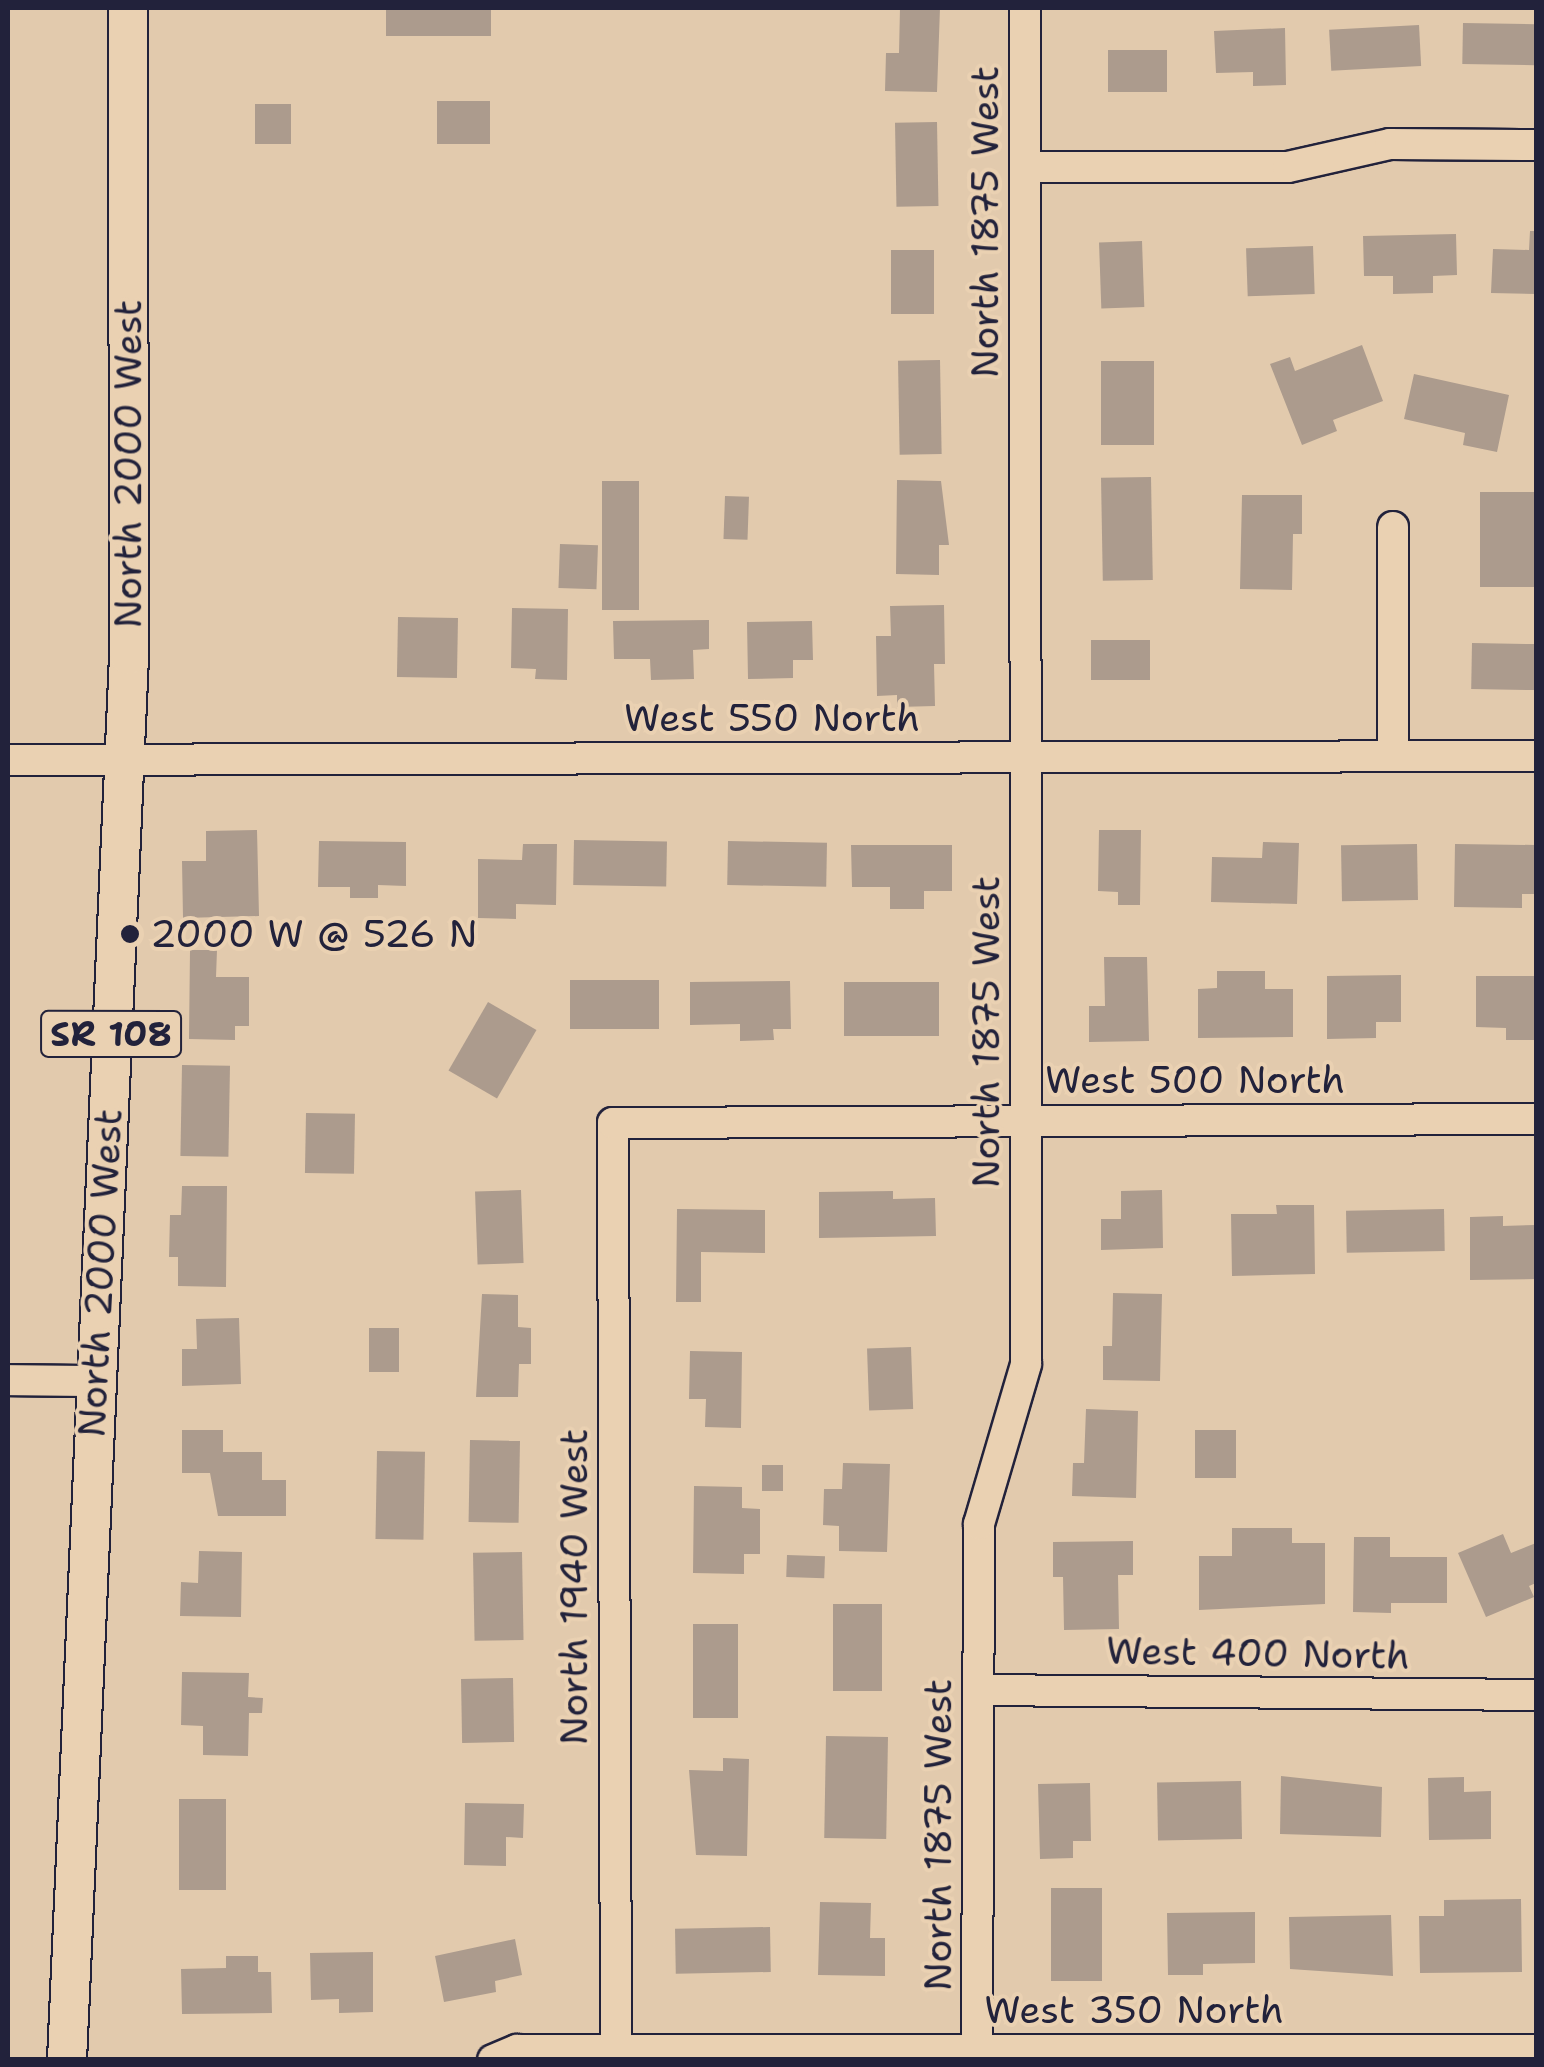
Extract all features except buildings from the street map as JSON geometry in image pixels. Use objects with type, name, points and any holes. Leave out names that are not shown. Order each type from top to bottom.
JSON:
[{"type":"main road","name":"North 2000 West","points":[[68,2060],[94,1381],[129,655],[128,8]]},
{"type":"street","name":"North 1875 West","points":[[977,2050],[979,1524],[1026,1364],[1025,8]]},
{"type":"street","points":[[1025,167],[1288,167],[1390,144],[1536,145]]},
{"type":"street","points":[[1393,527],[1393,756]]},
{"type":"street","name":"West 550 North","points":[[8,760],[1536,756]]},
{"type":"street","name":"West 500 North","points":[[613,1123],[1536,1119]]},
{"type":"street","name":"North 1940 West","points":[[613,1123],[616,2050]]},
{"type":"street","points":[[8,1380],[94,1381]]},
{"type":"street","name":"West 400 North","points":[[978,1690],[1536,1696]]},
{"type":"street","name":"West 350 North","points":[[493,2060],[517,2050],[1536,2050]]},
{"type":"place","name":"2000 W @ 526 N","points":[[130,934]]}]
